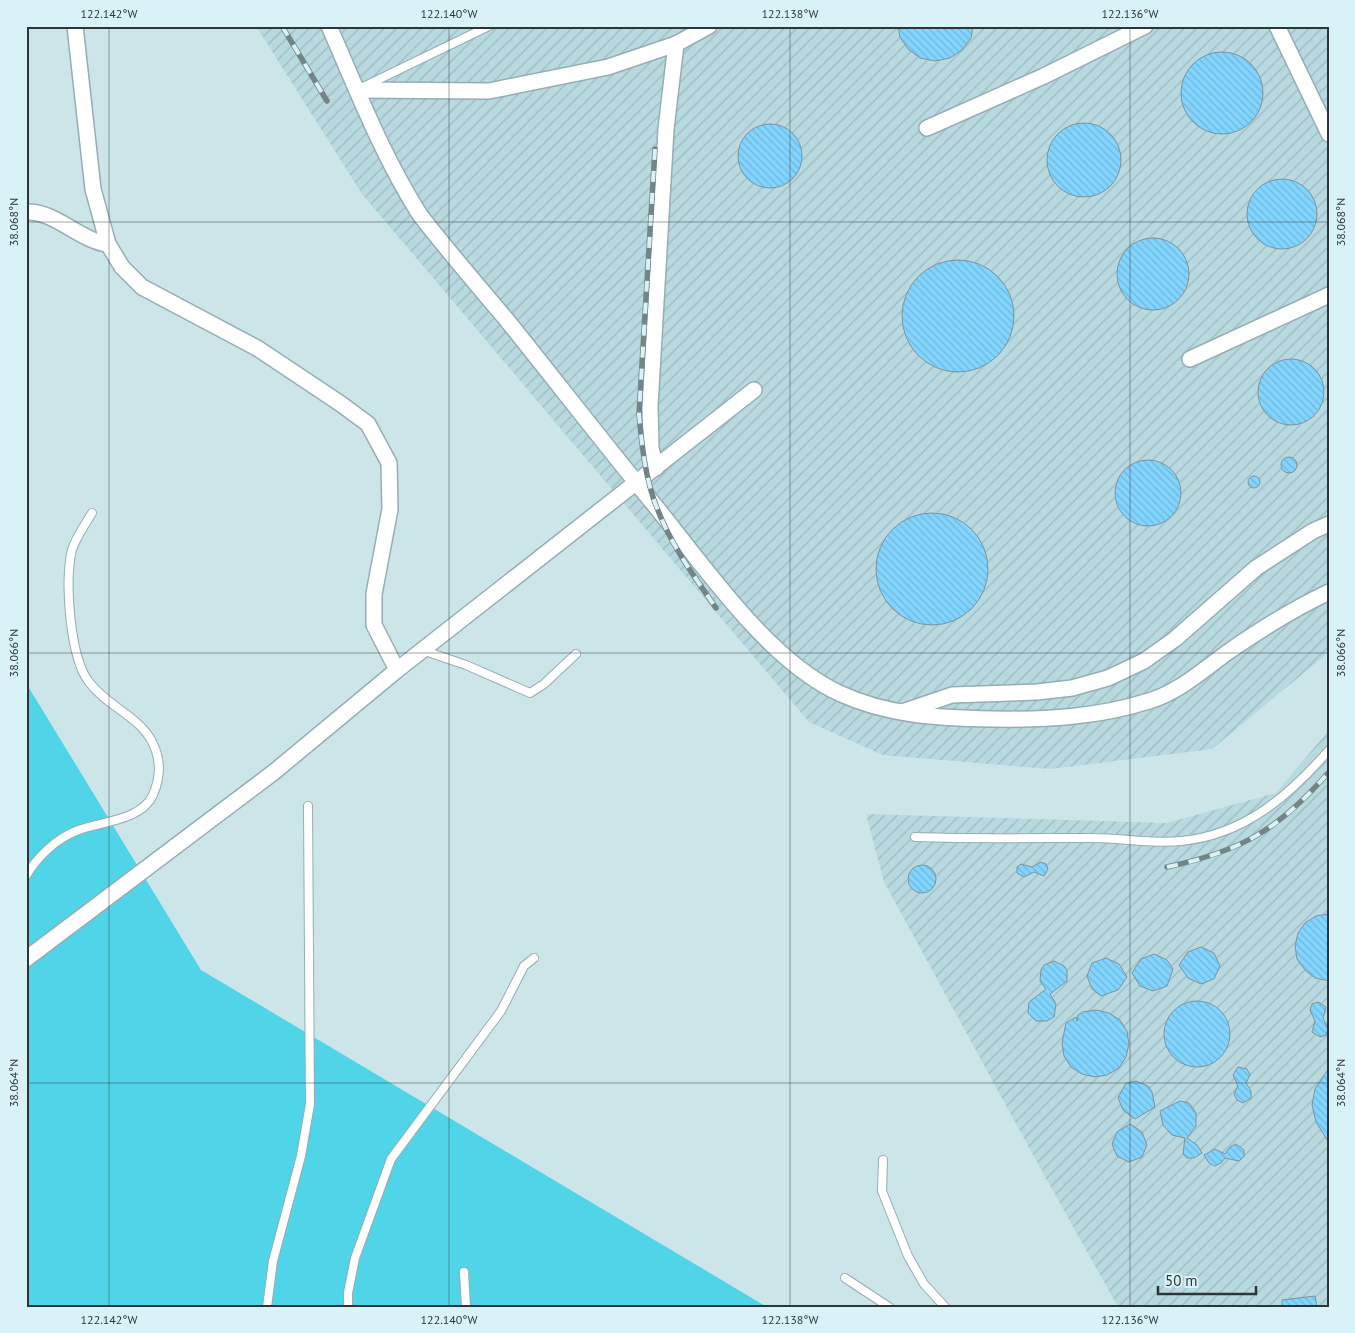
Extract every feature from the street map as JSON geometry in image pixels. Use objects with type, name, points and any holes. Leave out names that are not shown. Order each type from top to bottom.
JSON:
[{"type":"street","points":[[75,26],[93,189],[108,244],[122,267],[142,287],[257,348],[368,424],[389,463],[391,479],[390,509],[374,594],[374,625],[397,670]]},
{"type":"street","points":[[329,26],[357,90],[406,192],[420,215],[636,483],[774,648],[805,673],[838,693],[898,714],[940,718],[1038,720],[1107,712],[1153,700],[1187,683],[1254,634],[1297,607],[1329,592]]},
{"type":"street","points":[[357,90],[489,91],[608,67],[676,44],[709,26]]},
{"type":"street","points":[[926,128],[1044,76],[1145,26]]},
{"type":"street","points":[[1277,26],[1327,125]]},
{"type":"street","points":[[656,468],[651,448],[650,406],[666,129],[676,44]]},
{"type":"street","points":[[26,212],[33,211],[47,217],[74,230],[94,243],[108,244]]},
{"type":"street","points":[[1190,359],[1329,295]]},
{"type":"street","points":[[26,959],[274,772],[422,650],[754,390]]},
{"type":"street","points":[[898,714],[952,695],[1037,692],[1072,688],[1108,678],[1144,661],[1175,639],[1256,568],[1313,531],[1329,524]]},
{"type":"lane","points":[[357,90],[489,26]]},
{"type":"lane","points":[[26,876],[46,851],[59,839],[77,830],[121,819],[136,811],[152,797],[158,780],[159,762],[152,741],[142,727],[89,683],[79,665],[73,645],[70,608],[72,550],[92,514]]},
{"type":"lane","points":[[422,650],[466,665],[530,693],[544,684],[576,654]]},
{"type":"lane","points":[[915,838],[1102,838],[1180,841],[1209,836],[1249,819],[1282,798],[1300,783],[1329,750]]},
{"type":"lane","points":[[267,1307],[273,1261],[301,1156],[310,1104],[308,806]]},
{"type":"lane","points":[[348,1307],[348,1292],[355,1258],[391,1159],[501,1011],[524,966],[534,958]]},
{"type":"lane","points":[[883,1160],[882,1190],[908,1256],[924,1284],[945,1307]]},
{"type":"lane","points":[[464,1272],[466,1307]]},
{"type":"lane","points":[[845,1278],[889,1307]]},
{"type":"shaded area","points":[[256,26],[1329,26],[1329,652],[1212,749],[1050,769],[883,755],[809,722],[362,194]]},
{"type":"shaded area","points":[[26,683],[201,970],[767,1307],[26,1307]]},
{"type":"shaded area","points":[[1329,730],[1329,1307],[1118,1307],[884,882],[866,814],[1167,823],[1276,793]]},
{"type":"building","points":[[898,26],[973,26],[971,38],[962,50],[950,58],[935,61],[920,58],[908,49],[900,37]]},
{"type":"building","points":[[1222,52],[1238,55],[1251,64],[1260,77],[1263,93],[1260,109],[1251,122],[1238,131],[1222,134],[1206,131],[1193,122],[1184,109],[1181,93],[1184,77],[1193,64],[1206,55]]},
{"type":"building","points":[[1077,123],[1091,123],[1105,129],[1115,139],[1121,153],[1119,174],[1105,191],[1091,197],[1077,197],[1063,191],[1053,181],[1047,167],[1047,153],[1053,139],[1063,129]]},
{"type":"building","points":[[770,124],[782,126],[793,133],[800,144],[802,156],[800,168],[793,179],[782,186],[770,188],[758,186],[747,179],[740,168],[738,156],[740,144],[747,133],[758,126]]},
{"type":"building","points":[[1282,179],[1295,182],[1307,189],[1314,201],[1317,214],[1314,227],[1307,239],[1295,246],[1282,249],[1269,246],[1257,239],[1250,227],[1247,214],[1250,201],[1257,189],[1269,182]]},
{"type":"building","points":[[1153,238],[1173,244],[1183,254],[1189,274],[1183,294],[1173,304],[1153,310],[1133,304],[1123,294],[1117,274],[1123,254],[1133,244]]},
{"type":"building","points":[[958,260],[980,264],[998,276],[1010,294],[1014,316],[1010,338],[998,356],[980,368],[958,372],[936,368],[918,356],[906,338],[902,316],[906,294],[918,276],[936,264]]},
{"type":"building","points":[[1284,359],[1298,359],[1310,364],[1319,373],[1324,385],[1322,405],[1315,416],[1298,425],[1284,425],[1272,420],[1263,411],[1258,399],[1258,385],[1263,373],[1272,364]]},
{"type":"building","points":[[1286,457],[1292,457],[1297,462],[1295,471],[1286,473],[1281,468],[1281,462]]},
{"type":"building","points":[[1141,460],[1155,460],[1167,465],[1176,474],[1181,486],[1179,506],[1172,517],[1155,526],[1141,526],[1129,521],[1120,512],[1115,500],[1115,486],[1120,474],[1129,465]]},
{"type":"building","points":[[1252,476],[1256,476],[1260,482],[1256,488],[1252,488],[1248,484],[1248,480]]},
{"type":"building","points":[[932,513],[953,517],[972,529],[984,548],[988,569],[984,590],[972,609],[953,621],[932,625],[911,621],[892,609],[880,590],[876,569],[880,548],[892,529],[911,517]]},
{"type":"building","points":[[1041,862],[1046,864],[1048,869],[1044,876],[1034,872],[1024,877],[1017,873],[1017,867],[1021,864],[1032,867]]},
{"type":"building","points":[[922,865],[932,869],[936,879],[932,889],[922,893],[912,889],[908,879],[912,869]]},
{"type":"building","points":[[1329,914],[1329,981],[1315,978],[1305,970],[1297,959],[1295,946],[1298,933],[1305,923],[1316,916]]},
{"type":"building","points":[[1201,947],[1214,953],[1220,966],[1214,979],[1201,984],[1188,978],[1179,965],[1188,952]]},
{"type":"building","points":[[1154,954],[1167,960],[1173,969],[1167,986],[1153,991],[1140,986],[1132,973],[1141,959]]},
{"type":"building","points":[[1106,958],[1119,964],[1127,977],[1118,990],[1101,996],[1092,989],[1087,976],[1092,963]]},
{"type":"building","points":[[1054,961],[1064,966],[1067,970],[1067,981],[1050,994],[1056,1004],[1054,1017],[1047,1021],[1036,1021],[1028,1013],[1029,1002],[1046,989],[1040,981],[1041,970],[1044,965]]},
{"type":"building","points":[[1197,1001],[1210,1003],[1225,1016],[1228,1021],[1230,1034],[1228,1047],[1215,1062],[1210,1065],[1197,1067],[1184,1065],[1169,1052],[1166,1047],[1164,1034],[1166,1021],[1179,1006],[1184,1003]]},
{"type":"building","points":[[1318,1002],[1326,1007],[1323,1018],[1328,1029],[1326,1035],[1320,1037],[1312,1032],[1315,1021],[1310,1010],[1312,1004]]},
{"type":"building","points":[[1096,1010],[1109,1013],[1120,1020],[1127,1031],[1129,1044],[1126,1057],[1119,1068],[1107,1075],[1095,1077],[1082,1074],[1071,1067],[1064,1056],[1062,1043],[1066,1023],[1076,1017],[1077,1021],[1078,1015],[1083,1012]]},
{"type":"building","points":[[1238,1067],[1247,1069],[1250,1075],[1246,1083],[1251,1091],[1251,1098],[1243,1103],[1237,1100],[1234,1094],[1238,1086],[1233,1075]]},
{"type":"building","points":[[1329,1068],[1329,1143],[1316,1122],[1312,1105],[1315,1089]]},
{"type":"building","points":[[1136,1081],[1148,1086],[1152,1092],[1155,1107],[1135,1119],[1123,1110],[1118,1098],[1126,1083]]},
{"type":"building","points":[[1180,1101],[1189,1103],[1196,1113],[1196,1126],[1187,1138],[1197,1145],[1202,1153],[1194,1158],[1187,1158],[1183,1154],[1185,1138],[1172,1135],[1163,1125],[1160,1111]]},
{"type":"building","points":[[1130,1124],[1142,1132],[1147,1145],[1142,1157],[1129,1162],[1117,1156],[1112,1144],[1117,1132]]},
{"type":"building","points":[[1236,1144],[1244,1150],[1244,1156],[1239,1161],[1225,1158],[1215,1166],[1209,1163],[1204,1155],[1215,1149],[1225,1154],[1230,1147]]},
{"type":"building","points":[[1315,1296],[1317,1307],[1282,1307],[1282,1300]]},
{"type":"railway","points":[[282,26],[327,101]]},
{"type":"railway","points":[[655,149],[639,414],[643,450],[653,497],[669,535],[716,608]]},
{"type":"railway","points":[[1167,867],[1217,854],[1257,835],[1293,809],[1329,772]]}]
